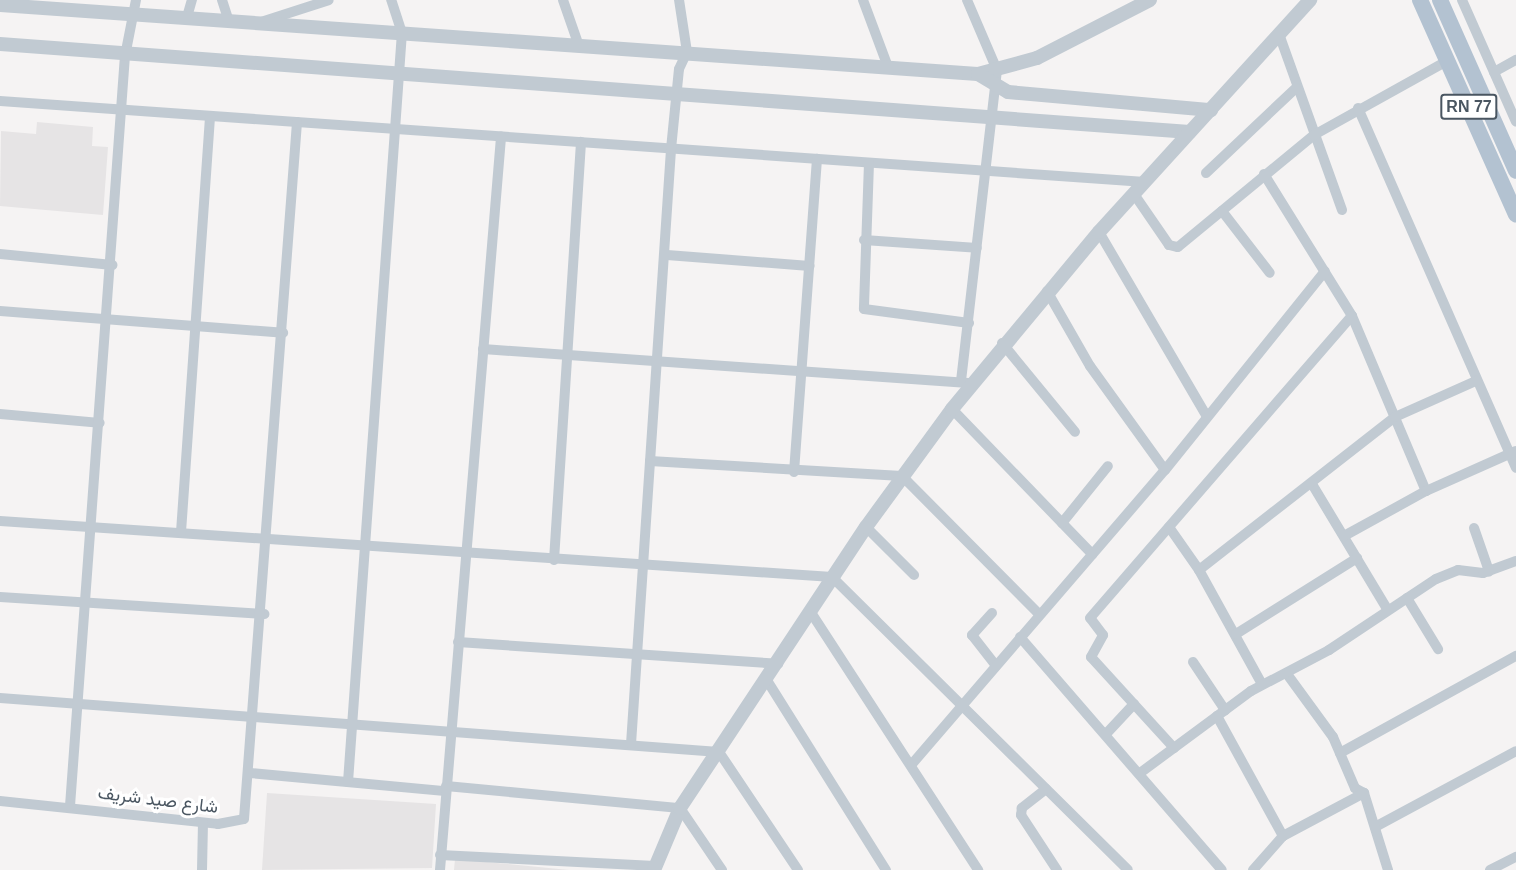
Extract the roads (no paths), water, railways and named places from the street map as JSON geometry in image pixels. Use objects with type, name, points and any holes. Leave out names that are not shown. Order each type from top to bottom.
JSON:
[{"type":"main road","name":"RN 77","points":[[1420,0],[1449,60],[1516,215]]},
{"type":"main road","points":[[1440,0],[1516,171]]},
{"type":"street","points":[[70,806],[82,706],[125,56],[136,0]]},
{"type":"street","points":[[187,17],[192,0]]},
{"type":"street","points":[[222,0],[230,21]]},
{"type":"street","points":[[259,23],[329,0]]},
{"type":"street","points":[[348,782],[402,33],[391,0]]},
{"type":"street","points":[[563,0],[579,46]]},
{"type":"street","points":[[631,744],[642,566],[667,255],[671,149],[677,94],[687,52],[679,0]]},
{"type":"street","points":[[863,0],[888,67]]},
{"type":"street","points":[[966,382],[969,323],[997,70],[967,0]]},
{"type":"street","points":[[0,5],[133,17],[187,17],[978,74],[1037,58],[1150,0]]},
{"type":"street","points":[[440,855],[655,868],[680,808],[768,682],[810,611],[866,527],[952,409],[966,382],[1310,0]]},
{"type":"street","points":[[1466,1],[1516,122]]},
{"type":"street","points":[[1279,34],[1296,88],[1342,210]]},
{"type":"street","points":[[0,44],[125,56],[399,72],[1190,132]]},
{"type":"street","points":[[1134,194],[1174,248],[1314,135],[1358,108],[1449,60]]},
{"type":"street","points":[[1494,72],[1516,60]]},
{"type":"street","points":[[978,74],[996,88],[1210,110]]},
{"type":"street","points":[[1206,173],[1296,88]]},
{"type":"street","points":[[0,101],[123,112],[210,116],[1145,182]]},
{"type":"street","points":[[1358,108],[1476,381],[1513,453],[1516,468]]},
{"type":"street","points":[[181,532],[210,116]]},
{"type":"street","name":"شارع صيد شريف","points":[[0,801],[70,806],[203,823],[244,819],[264,614],[297,122]]},
{"type":"street","points":[[440,870],[501,137]]},
{"type":"street","points":[[554,560],[581,142]]},
{"type":"street","points":[[794,472],[817,159]]},
{"type":"street","points":[[869,163],[864,240],[864,309],[969,323]]},
{"type":"street","points":[[1264,174],[1352,316],[1426,491]]},
{"type":"street","points":[[1222,211],[1270,273]]},
{"type":"street","points":[[1099,232],[1207,417]]},
{"type":"street","points":[[864,240],[977,248]]},
{"type":"street","points":[[0,254],[112,265]]},
{"type":"street","points":[[667,255],[810,266]]},
{"type":"street","points":[[912,764],[1165,470],[1325,270]]},
{"type":"street","points":[[1047,291],[1090,366],[1165,470]]},
{"type":"street","points":[[0,311],[108,322],[282,333]]},
{"type":"street","points":[[1174,748],[1091,657],[1103,635],[1090,618],[1352,316]]},
{"type":"street","points":[[1002,343],[1075,432]]},
{"type":"street","points":[[483,349],[966,382]]},
{"type":"street","points":[[1199,570],[1395,417],[1476,381]]},
{"type":"street","points":[[952,409],[1092,554]]},
{"type":"street","points":[[0,414],[100,423]]},
{"type":"street","points":[[1344,537],[1426,491],[1513,453]]},
{"type":"street","points":[[650,461],[794,472],[902,476],[1040,614]]},
{"type":"street","points":[[1062,523],[1108,466]]},
{"type":"street","points":[[1312,484],[1387,609]]},
{"type":"street","points":[[0,521],[832,577],[961,708],[1128,870]]},
{"type":"street","points":[[866,527],[914,575]]},
{"type":"street","points":[[1169,527],[1199,570],[1262,684]]},
{"type":"street","points":[[1474,528],[1489,571]]},
{"type":"street","points":[[1236,634],[1357,558]]},
{"type":"street","points":[[1140,773],[1262,684],[1287,674],[1387,609],[1450,573],[1489,571],[1516,561]]},
{"type":"street","points":[[0,597],[89,605],[264,614]]},
{"type":"street","points":[[1407,598],[1438,649]]},
{"type":"street","points":[[810,611],[912,764],[978,870]]},
{"type":"street","points":[[992,613],[972,635],[996,666]]},
{"type":"street","points":[[1020,637],[1222,870]]},
{"type":"street","points":[[458,642],[778,664]]},
{"type":"street","points":[[1340,753],[1516,656]]},
{"type":"street","points":[[1192,662],[1221,713],[1283,836]]},
{"type":"street","points":[[1287,674],[1340,753],[1355,788],[1364,793],[1388,870]]},
{"type":"street","points":[[768,682],[886,870]]},
{"type":"street","points":[[0,698],[82,706],[450,729],[719,752]]},
{"type":"street","points":[[1106,734],[1134,704]]},
{"type":"street","points":[[1375,826],[1516,751]]},
{"type":"street","points":[[719,752],[798,870]]},
{"type":"street","points":[[250,773],[680,808]]},
{"type":"street","points":[[1046,789],[1022,808],[1021,815],[1057,870]]},
{"type":"street","points":[[1253,870],[1283,836],[1364,793]]},
{"type":"street","points":[[680,808],[722,870]]},
{"type":"street","points":[[202,870],[203,823]]},
{"type":"street","points":[[1490,870],[1516,857]]}]
